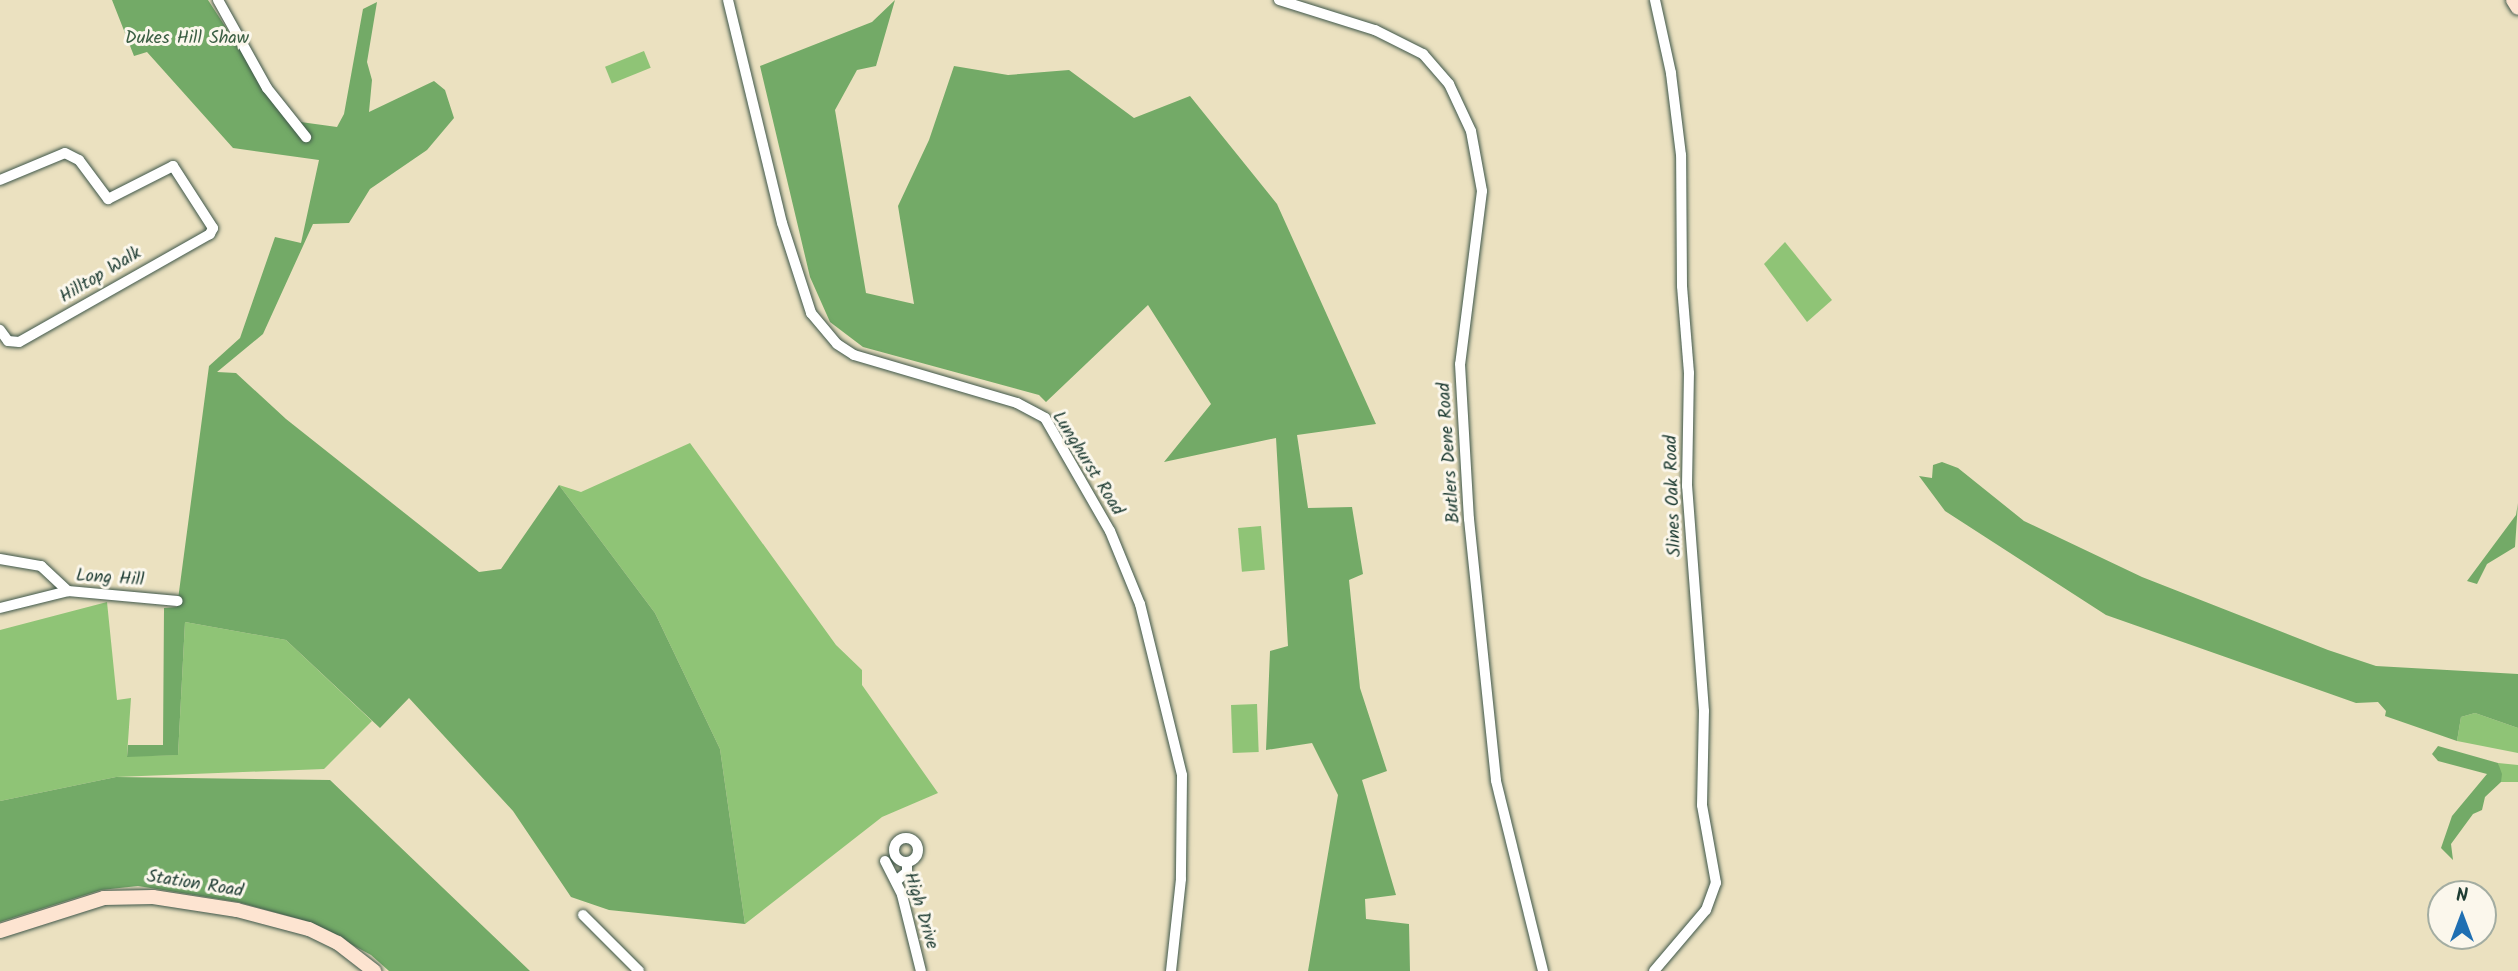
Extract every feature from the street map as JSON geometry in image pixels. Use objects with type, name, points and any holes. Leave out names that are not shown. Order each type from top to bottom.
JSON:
[{"type":"street","points":[[218,0],[267,88],[306,137]]},
{"type":"street","name":"Lunghurst Road","points":[[728,0],[782,223],[811,313],[836,344],[854,355],[1017,403],[1045,418],[1110,531],[1140,604],[1182,775],[1181,879],[1171,971]]},
{"type":"street","name":"Butlers Dene Road","points":[[1279,0],[1375,30],[1423,54],[1454,92],[1471,131],[1482,191],[1460,377],[1469,519],[1496,781],[1511,856],[1543,971]]},
{"type":"street","name":"Slines Oak Road","points":[[1654,971],[1706,910],[1716,883],[1702,805],[1704,711],[1687,486],[1689,373],[1681,155],[1671,73],[1655,0]]},
{"type":"street","points":[[2512,0],[2518,8]]},
{"type":"street","name":"Hilltop Walk","points":[[0,180],[65,153],[79,160],[108,199],[173,166],[211,222],[210,234],[19,342],[8,341],[0,330]]},
{"type":"street","points":[[0,559],[41,566],[68,591]]},
{"type":"street","name":"Long Hill","points":[[0,608],[68,591],[178,601]]},
{"type":"street","name":"High Drive","points":[[885,861],[896,881],[922,971]]},
{"type":"street","points":[[896,881],[907,872],[907,862]]},
{"type":"street","name":"Station Road","points":[[0,931],[104,898],[153,897],[237,909],[309,929],[338,943],[374,971]]},
{"type":"street","points":[[583,915],[639,971]]},
{"type":"green space","name":"Dukes Hill Shaw","points":[[112,0],[208,0],[286,120],[337,127],[344,114],[363,9],[377,2],[367,62],[372,80],[369,112],[434,81],[445,90],[454,118],[427,150],[370,189],[349,223],[313,224],[263,334],[217,372],[236,373],[286,419],[479,572],[501,569],[559,485],[655,613],[720,749],[745,924],[609,910],[571,897],[513,811],[409,698],[380,728],[286,640],[185,622],[178,755],[127,757],[128,745],[163,745],[164,608],[177,607],[209,366],[240,338],[275,237],[301,243],[319,160],[233,148],[147,52],[134,56]]},
{"type":"green space","points":[[895,0],[876,66],[857,70],[835,110],[866,293],[914,304],[898,206],[929,140],[954,66],[1008,75],[1069,70],[1134,118],[1190,96],[1277,204],[1376,424],[1297,435],[1308,508],[1352,507],[1363,574],[1349,580],[1360,688],[1387,771],[1362,780],[1396,895],[1365,899],[1366,919],[1409,924],[1410,971],[1308,971],[1338,795],[1312,743],[1266,750],[1270,651],[1288,646],[1276,438],[1164,462],[1211,404],[1148,305],[1046,402],[1039,395],[863,347],[830,322],[810,277],[760,66],[872,22]]},
{"type":"green space","points":[[644,51],[651,68],[612,83],[605,67]]},
{"type":"green space","points":[[1785,242],[1832,300],[1807,322],[1764,264]]},
{"type":"green space","points":[[690,443],[836,645],[862,670],[862,685],[938,793],[882,817],[745,924],[720,749],[655,613],[559,485],[581,492]]},
{"type":"green space","points":[[1942,462],[1958,468],[2024,521],[2142,577],[2328,650],[2376,666],[2518,674],[2518,728],[2475,713],[2461,717],[2457,741],[2385,716],[2386,711],[2378,702],[2356,703],[2106,615],[1945,511],[1919,476],[1932,478],[1933,465]]},
{"type":"green space","points":[[2518,503],[2515,547],[2487,564],[2477,584],[2467,581],[2516,515]]},
{"type":"green space","points":[[1261,526],[1265,570],[1242,572],[1238,528]]},
{"type":"green space","points":[[107,602],[117,700],[131,698],[127,756],[178,755],[185,622],[286,640],[372,721],[324,769],[116,777],[0,801],[0,630]]},
{"type":"green space","points":[[1257,704],[1259,752],[1233,753],[1231,705]]},
{"type":"green space","points":[[2475,713],[2518,728],[2518,753],[2457,741],[2461,717]]},
{"type":"green space","points":[[2438,746],[2498,763],[2502,774],[2501,782],[2485,797],[2482,810],[2473,814],[2451,844],[2453,860],[2441,848],[2452,816],[2487,774],[2438,761],[2432,754]]},
{"type":"green space","points":[[2498,763],[2518,765],[2518,782],[2501,782]]},
{"type":"green space","points":[[116,777],[330,780],[530,971],[389,971],[371,955],[310,922],[238,902],[138,886],[101,890],[0,922],[0,801]]}]
